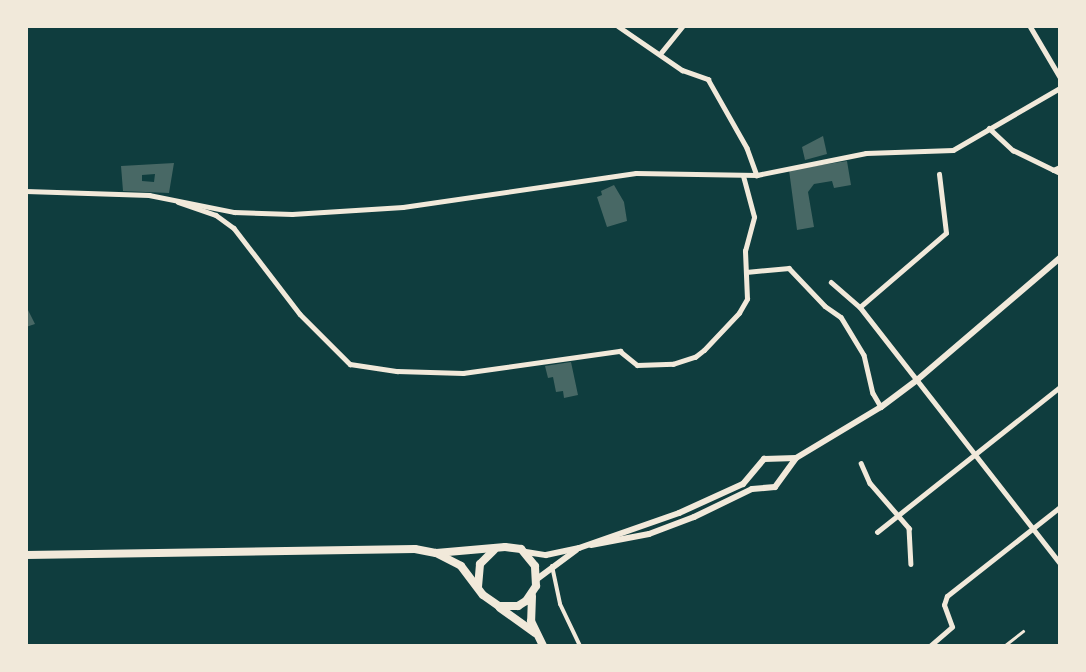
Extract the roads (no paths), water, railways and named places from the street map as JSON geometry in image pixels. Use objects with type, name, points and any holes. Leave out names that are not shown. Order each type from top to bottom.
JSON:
[{"type":"main road","points":[[543,646],[536,635],[530,615],[538,580],[552,566],[582,547],[679,513],[743,484],[764,459],[777,461],[796,458],[880,407],[917,380],[1060,258]]},
{"type":"main road","points":[[26,555],[402,549],[436,553],[514,547],[526,552],[546,555],[618,542],[662,530],[763,486],[774,487],[796,458]]},
{"type":"main road","points":[[777,461],[784,476]]},
{"type":"main road","points":[[755,471],[757,481],[763,486]]},
{"type":"main road","points":[[481,592],[477,577],[480,564],[488,554],[498,548]]},
{"type":"main road","points":[[526,552],[535,566],[538,580]]},
{"type":"main road","points":[[436,553],[461,566],[490,602],[536,635]]},
{"type":"main road","points":[[490,602],[499,606],[518,606],[534,591]]},
{"type":"street","points":[[618,26],[682,70],[708,79],[747,148],[757,175]]},
{"type":"street","points":[[660,54],[683,26]]},
{"type":"street","points":[[1030,26],[1060,77]]},
{"type":"street","points":[[26,190],[149,195],[234,212],[292,214],[403,206],[636,173],[757,175],[859,154],[953,150],[1060,88]]},
{"type":"street","points":[[989,128],[1013,150],[1060,173]]},
{"type":"street","points":[[1053,170],[1060,166]]},
{"type":"street","points":[[860,308],[946,233],[939,174]]},
{"type":"street","points":[[174,200],[216,215],[234,228],[300,314],[350,364],[397,371],[463,373],[620,351],[637,365],[685,361],[704,350],[743,308],[748,294],[745,251],[754,217],[743,176]]},
{"type":"street","points":[[746,272],[789,268],[825,306],[841,317],[867,360],[873,393],[880,407]]},
{"type":"street","points":[[831,282],[860,308],[917,380],[922,391],[974,453],[1060,563]]},
{"type":"street","points":[[876,532],[1060,387]]},
{"type":"street","points":[[861,463],[870,482],[909,528],[911,564]]},
{"type":"street","points":[[930,646],[952,627],[944,605],[948,596],[1060,507]]},
{"type":"street","points":[[552,566],[562,611],[580,646]]},
{"type":"lane","points":[[1004,646],[1023,631]]}]
